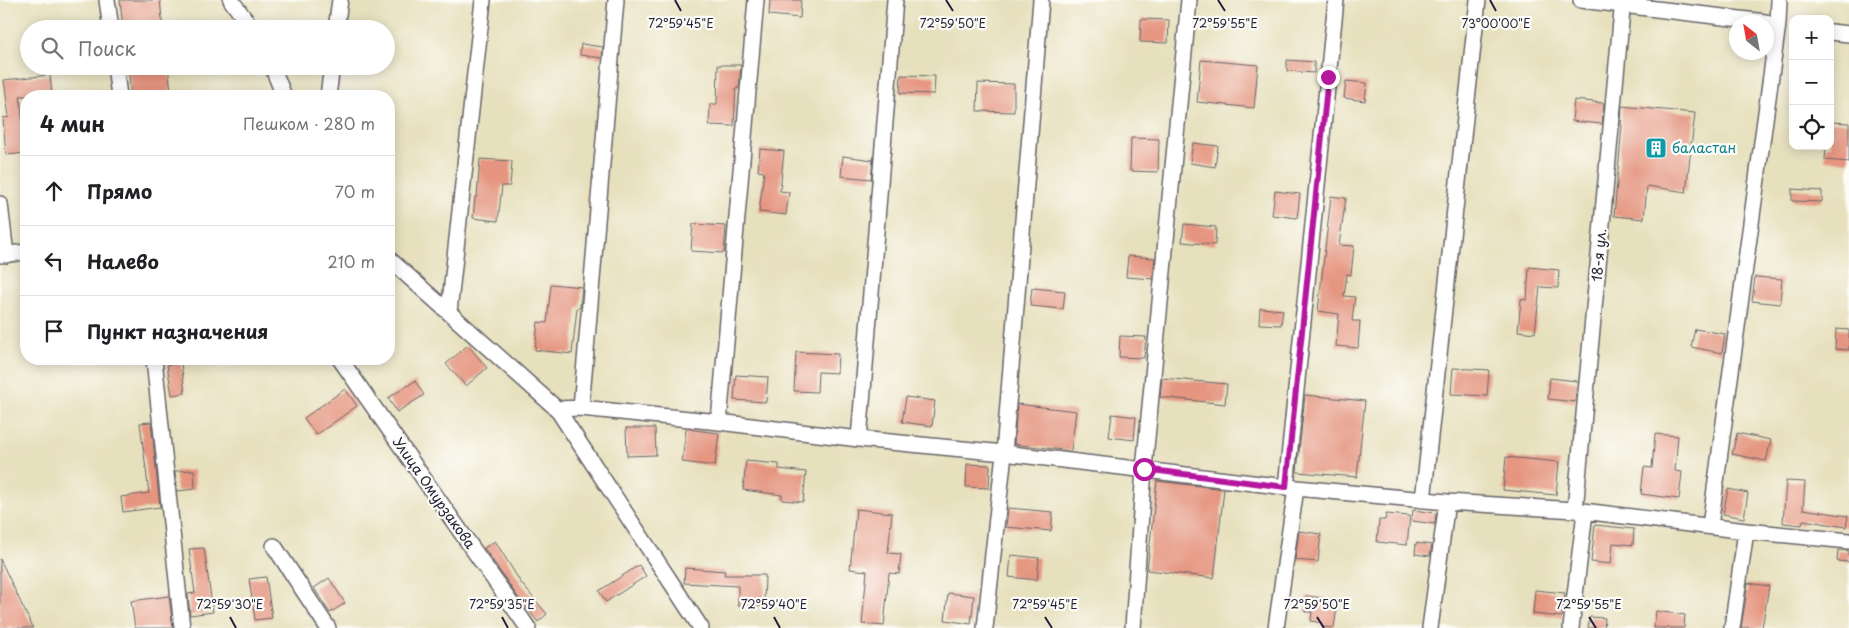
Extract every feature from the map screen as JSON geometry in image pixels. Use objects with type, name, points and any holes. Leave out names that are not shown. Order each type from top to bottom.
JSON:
[{"type":"street","points":[[107,0],[109,20]]},
{"type":"street","points":[[232,0],[246,20]]},
{"type":"street","points":[[337,20],[340,0]]},
{"type":"street","points":[[449,312],[483,0]]},
{"type":"street","points":[[581,408],[616,0]]},
{"type":"street","points":[[719,422],[756,0]]},
{"type":"street","points":[[858,439],[895,0]]},
{"type":"street","points":[[986,628],[1004,453],[1041,0]]},
{"type":"street","points":[[1133,628],[1144,469],[1189,0]]},
{"type":"street","points":[[1276,628],[1291,487],[1336,0]]},
{"type":"street","points":[[1423,500],[1478,0]]},
{"type":"street","points":[[1581,0],[1622,2],[1776,24]]},
{"type":"street","points":[[1710,526],[1779,0]]},
{"type":"street","name":"18-я ул.","points":[[1571,628],[1622,2]]},
{"type":"street","points":[[1834,32],[1849,34]]},
{"type":"street","points":[[117,75],[118,90]]},
{"type":"street","points":[[276,75],[282,90]]},
{"type":"street","points":[[329,90],[331,75]]},
{"type":"street","points":[[0,204],[3,255],[20,253]]},
{"type":"street","points":[[395,264],[557,408],[701,628]]},
{"type":"street","points":[[155,365],[182,628]]},
{"type":"street","name":"Улица Омурзакова","points":[[344,365],[528,628]]},
{"type":"street","points":[[557,408],[581,408],[719,422],[1291,487],[1447,502],[1580,511],[1746,531],[1849,540]]},
{"type":"street","points":[[1430,628],[1447,502]]},
{"type":"street","points":[[1732,628],[1746,531]]},
{"type":"street","points":[[274,546],[328,628]]},
{"type":"building","points":[[120,0],[160,0],[162,20],[122,20]]},
{"type":"building","points":[[770,0],[801,0],[800,18],[769,15]]},
{"type":"building","points":[[1141,19],[1169,20],[1168,43],[1140,42]]},
{"type":"building","points":[[581,44],[603,47],[602,58],[580,55]]},
{"type":"building","points":[[1201,60],[1258,65],[1254,108],[1197,102]]},
{"type":"building","points":[[1287,60],[1314,62],[1314,73],[1287,71]]},
{"type":"building","points":[[718,65],[741,65],[739,88],[736,88],[734,126],[709,125],[710,104],[717,104]]},
{"type":"building","points":[[50,75],[51,90],[20,90],[20,154],[6,155],[3,118],[9,117],[4,80]]},
{"type":"building","points":[[129,75],[169,75],[171,90],[130,90]]},
{"type":"building","points":[[901,75],[935,76],[934,94],[900,93]]},
{"type":"building","points":[[1346,81],[1367,83],[1365,101],[1344,98]]},
{"type":"building","points":[[978,83],[1014,84],[1014,112],[977,111]]},
{"type":"building","points":[[1574,100],[1604,103],[1602,124],[1572,121]]},
{"type":"building","name":"баластан","points":[[1622,106],[1695,113],[1686,192],[1647,186],[1644,219],[1614,216]]},
{"type":"building","points":[[1834,122],[1849,123],[1849,162],[1825,160],[1826,150],[1834,150]]},
{"type":"building","points":[[1131,138],[1159,139],[1158,172],[1130,171]]},
{"type":"building","points":[[1193,143],[1218,146],[1215,167],[1190,163]]},
{"type":"building","points":[[760,149],[784,151],[780,191],[789,192],[786,215],[759,212],[764,172],[758,171]]},
{"type":"building","points":[[843,156],[873,160],[871,179],[841,176]]},
{"type":"building","points":[[480,159],[512,161],[510,186],[502,186],[498,221],[473,218]]},
{"type":"building","points":[[1792,189],[1822,191],[1822,202],[1792,201]]},
{"type":"building","points":[[1275,191],[1300,194],[1297,218],[1272,215]]},
{"type":"building","points":[[1331,196],[1346,198],[1339,245],[1354,246],[1351,275],[1347,274],[1344,296],[1355,297],[1352,321],[1360,321],[1358,348],[1336,346],[1339,314],[1318,311]]},
{"type":"building","points":[[693,224],[726,226],[724,253],[691,251]]},
{"type":"building","points":[[1184,224],[1216,227],[1215,245],[1182,242]]},
{"type":"building","points":[[1128,256],[1155,258],[1153,279],[1126,277]]},
{"type":"building","points":[[1529,267],[1559,270],[1558,288],[1540,287],[1535,333],[1518,331],[1521,299],[1527,300]]},
{"type":"building","points":[[1755,277],[1782,279],[1780,304],[1752,301]]},
{"type":"building","points":[[551,284],[582,287],[580,308],[577,308],[572,354],[535,350],[538,322],[547,323]]},
{"type":"building","points":[[1032,288],[1065,291],[1063,309],[1030,306]]},
{"type":"building","points":[[1260,308],[1283,310],[1281,325],[1259,324]]},
{"type":"building","points":[[1695,329],[1725,334],[1722,353],[1691,347]]},
{"type":"building","points":[[1836,329],[1849,330],[1849,350],[1835,349]]},
{"type":"building","points":[[1120,336],[1146,337],[1144,358],[1119,357]]},
{"type":"building","points":[[468,345],[487,368],[466,386],[446,364]]},
{"type":"building","points":[[796,352],[838,354],[837,373],[818,372],[817,392],[794,391]]},
{"type":"building","points":[[167,365],[181,365],[185,393],[172,395]]},
{"type":"building","points":[[1453,368],[1489,370],[1487,396],[1451,394]]},
{"type":"building","points":[[736,375],[768,377],[766,402],[734,400]]},
{"type":"building","points":[[1162,378],[1227,384],[1225,404],[1160,397]]},
{"type":"building","points":[[1550,378],[1577,381],[1575,402],[1548,399]]},
{"type":"building","points":[[415,381],[424,395],[397,412],[388,398]]},
{"type":"building","points":[[345,389],[357,406],[316,435],[304,418]]},
{"type":"building","points":[[1305,395],[1365,401],[1357,477],[1297,472]]},
{"type":"building","points":[[906,397],[935,401],[932,426],[902,422]]},
{"type":"building","points":[[1017,404],[1076,411],[1071,451],[1014,444]]},
{"type":"building","points":[[1112,414],[1136,417],[1134,440],[1109,437]]},
{"type":"building","points":[[151,422],[160,507],[123,512],[121,497],[149,493],[140,423]]},
{"type":"building","points":[[626,428],[655,428],[656,455],[627,456]]},
{"type":"building","points":[[686,429],[719,433],[715,466],[682,462]]},
{"type":"building","points":[[1737,433],[1771,440],[1766,461],[1732,454]]},
{"type":"building","points":[[1655,434],[1678,436],[1675,471],[1682,472],[1679,499],[1641,494],[1644,467],[1652,468]]},
{"type":"building","points":[[1506,457],[1559,462],[1556,495],[1503,490]]},
{"type":"building","points":[[746,461],[779,464],[779,469],[806,472],[803,502],[782,500],[782,495],[743,490]]},
{"type":"building","points":[[967,464],[990,465],[989,488],[966,487]]},
{"type":"building","points":[[194,470],[195,489],[177,491],[175,471]]},
{"type":"building","points":[[1157,481],[1224,489],[1214,578],[1147,570]]},
{"type":"building","points":[[1786,481],[1805,482],[1803,509],[1848,516],[1846,527],[1803,520],[1802,525],[1783,523]]},
{"type":"building","points":[[1728,489],[1748,493],[1744,518],[1723,514]]},
{"type":"building","points":[[1008,508],[1053,512],[1051,531],[1006,527]]},
{"type":"building","points":[[856,509],[892,513],[888,553],[901,554],[899,574],[889,573],[884,626],[862,624],[867,571],[850,569]]},
{"type":"building","points":[[1413,510],[1436,513],[1435,524],[1412,521]]},
{"type":"building","points":[[1386,514],[1410,516],[1407,545],[1377,542],[1379,520],[1385,520]]},
{"type":"building","points":[[1595,525],[1634,529],[1633,545],[1613,543],[1611,564],[1591,562]]},
{"type":"building","points":[[1299,531],[1321,534],[1318,562],[1295,560]]},
{"type":"building","points":[[495,541],[521,583],[547,614],[538,622],[517,596],[484,548]]},
{"type":"building","points":[[1416,543],[1432,545],[1430,556],[1415,554]]},
{"type":"building","points":[[204,548],[213,612],[190,615],[188,594],[195,593],[189,549]]},
{"type":"building","points":[[1838,550],[1849,551],[1849,562],[1837,561]]},
{"type":"building","points":[[1011,555],[1039,558],[1037,580],[1009,577]]},
{"type":"building","points":[[0,559],[33,628],[0,628]]},
{"type":"building","points":[[639,565],[646,576],[606,602],[599,591]]},
{"type":"building","points":[[685,568],[725,571],[724,575],[765,575],[764,606],[738,606],[738,586],[684,583]]},
{"type":"building","points":[[266,577],[272,618],[255,620],[249,579]]},
{"type":"building","points":[[329,578],[345,603],[330,613],[314,588]]},
{"type":"building","points":[[1748,583],[1769,586],[1762,628],[1741,628]]},
{"type":"building","points":[[1535,590],[1565,593],[1562,617],[1533,614]]},
{"type":"building","points":[[948,593],[974,596],[971,624],[945,620]]},
{"type":"building","points":[[169,596],[173,628],[135,628],[131,601]]},
{"type":"building","points":[[1306,596],[1338,600],[1334,628],[1322,627],[1322,623],[1311,621],[1312,612],[1305,612]]},
{"type":"building","points":[[1656,611],[1685,615],[1684,628],[1654,628]]},
{"type":"building","points":[[1590,617],[1605,618],[1604,628],[1588,628]]},
{"type":"place","name":"баластан","points":[[1656,148]]},
{"type":"route","points":[[1144,469],[1286,487],[1328,77]]}]
